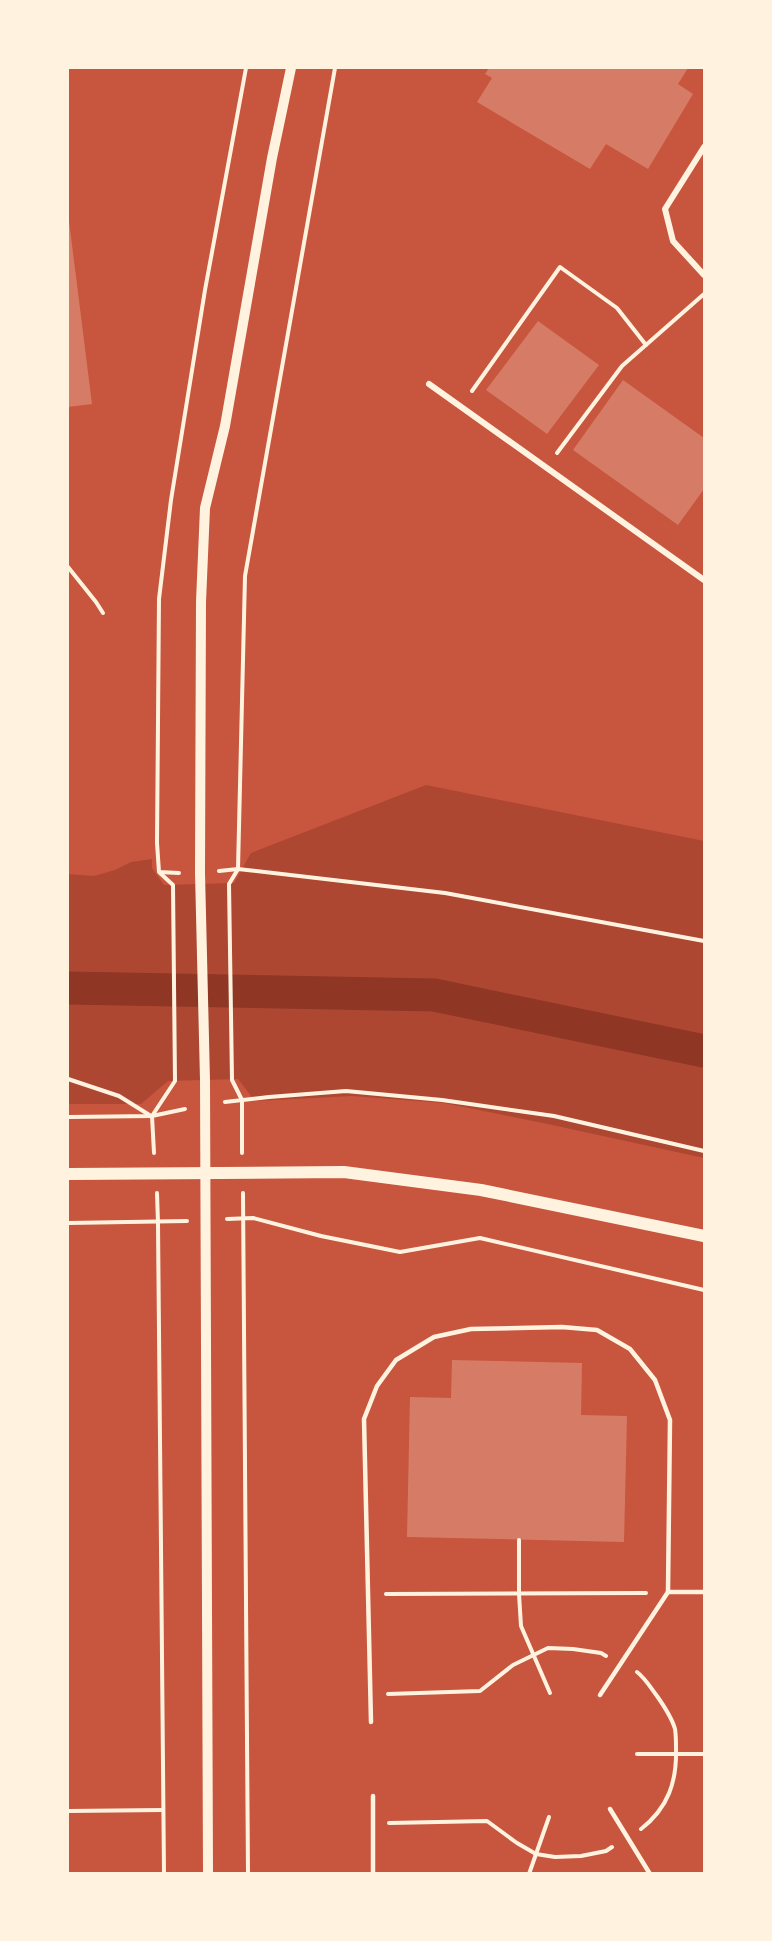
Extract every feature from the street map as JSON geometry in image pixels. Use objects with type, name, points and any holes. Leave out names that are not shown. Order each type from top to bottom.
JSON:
[{"type":"main road","points":[[68,1174],[344,1172],[481,1191],[705,1236]]},
{"type":"street","points":[[208,1874],[205,1080],[200,879],[201,602],[205,508],[225,426],[291,68]]},
{"type":"street","points":[[705,147],[665,208],[673,242],[705,275]]},
{"type":"street","points":[[429,384],[705,580]]},
{"type":"lane","points":[[371,1722],[364,1419],[377,1386],[396,1360],[434,1337],[471,1329],[562,1327],[597,1330],[630,1349],[655,1380],[670,1420],[668,1592],[600,1695]]},
{"type":"lane","points":[[668,1592],[705,1592]]},
{"type":"lane","points":[[373,1796],[373,1874]]},
{"type":"lane","points":[[610,1809],[650,1874]]},
{"type":"path","points":[[164,1874],[158,1223],[152,1116],[175,1081],[173,885],[159,872],[157,843],[159,599],[171,500],[203,302],[246,68]]},
{"type":"path","points":[[248,1874],[242,1100],[232,1080],[229,884],[238,869],[245,576],[335,68]]},
{"type":"path","points":[[461,406],[560,267],[617,308],[646,345]]},
{"type":"path","points":[[546,467],[622,366],[705,294]]},
{"type":"path","points":[[68,567],[103,613]]},
{"type":"path","points":[[159,872],[200,879],[238,869],[445,893],[705,941]]},
{"type":"path","points":[[68,1079],[119,1096],[152,1116]]},
{"type":"path","points":[[68,1117],[152,1116],[242,1100],[346,1091],[442,1100],[554,1116],[705,1151]]},
{"type":"path","points":[[68,1223],[158,1223],[253,1218],[321,1236],[400,1252],[480,1238],[705,1290]]},
{"type":"path","points":[[519,1540],[521,1626],[549,1693]]},
{"type":"path","points":[[368,1594],[668,1592]]},
{"type":"path","points":[[370,1695],[480,1691],[513,1665],[548,1648],[600,1653],[639,1673],[665,1707],[675,1730],[676,1754],[676,1771],[668,1797],[654,1818],[628,1839],[606,1851],[581,1856],[555,1857],[536,1854],[487,1821],[373,1823]]},
{"type":"path","points":[[637,1754],[705,1754]]},
{"type":"path","points":[[68,1811],[163,1810]]},
{"type":"path","points":[[529,1874],[549,1817]]},
{"type":"shaded area","points":[[426,785],[704,841],[704,1158],[444,1103],[352,1096],[255,1101],[238,1079],[168,1081],[141,1104],[68,1104],[68,874],[94,876],[115,870],[131,862],[152,859],[152,868],[164,885],[234,883],[251,853]]},
{"type":"building","points":[[489,68],[688,68],[678,84],[693,94],[648,169],[606,144],[590,169],[477,102],[492,78],[485,74]]},
{"type":"building","points":[[68,221],[92,404],[68,407]]},
{"type":"building","points":[[538,321],[599,365],[547,434],[486,390]]},
{"type":"building","points":[[623,380],[704,438],[704,489],[678,525],[573,450]]},
{"type":"building","points":[[452,1360],[582,1363],[581,1415],[627,1416],[624,1542],[407,1537],[410,1397],[451,1398]]},
{"type":"waterway","points":[[68,988],[434,995],[704,1051]]}]
